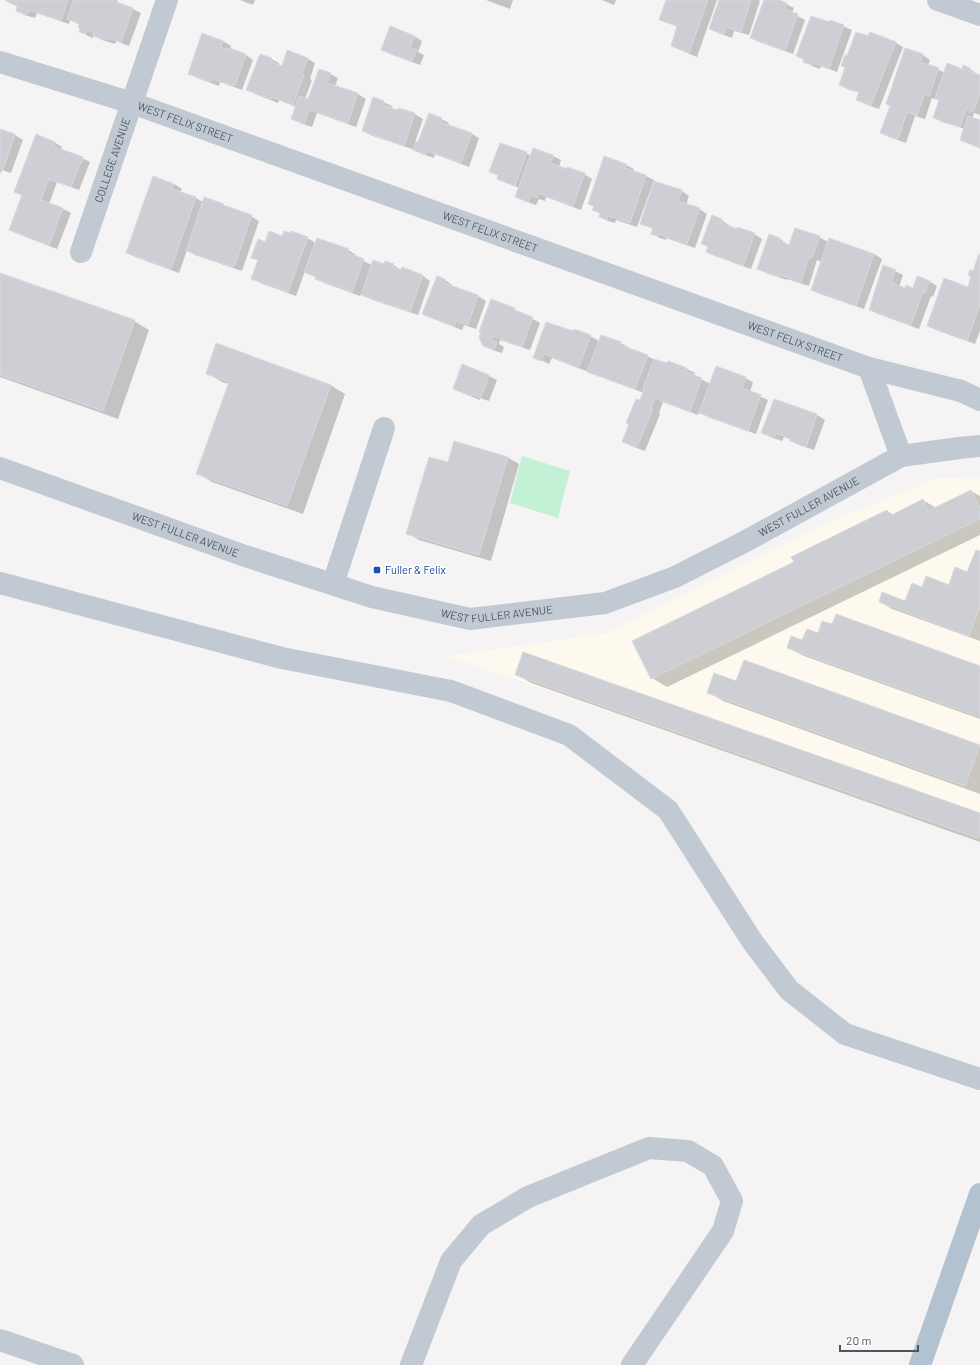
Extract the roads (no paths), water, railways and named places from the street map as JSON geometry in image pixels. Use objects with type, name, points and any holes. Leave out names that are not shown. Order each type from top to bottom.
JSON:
[{"type":"main road","points":[[920,1365],[980,1194]]},
{"type":"street","name":"COLLEGE AVENUE","points":[[81,252],[167,0]]},
{"type":"street","points":[[938,0],[980,15]]},
{"type":"street","name":"WEST FELIX STREET","points":[[0,62],[132,103],[869,368],[960,391],[980,400]]},
{"type":"street","points":[[869,368],[901,456]]},
{"type":"street","points":[[332,584],[384,428]]},
{"type":"street","name":"WEST FULLER AVENUE","points":[[0,468],[245,556],[372,597],[470,619],[605,603],[675,577],[746,541],[901,456],[980,446]]},
{"type":"street","points":[[0,583],[282,658],[451,691],[569,735],[668,810],[752,941],[789,990],[845,1034],[980,1079]]},
{"type":"street","points":[[411,1365],[451,1261],[481,1224],[528,1197],[649,1148],[688,1150],[713,1166],[732,1201],[723,1231],[632,1365]]},
{"type":"street","points":[[0,1340],[73,1365]]},
{"type":"place","name":"Fuller & Felix","points":[[377,570]]}]
